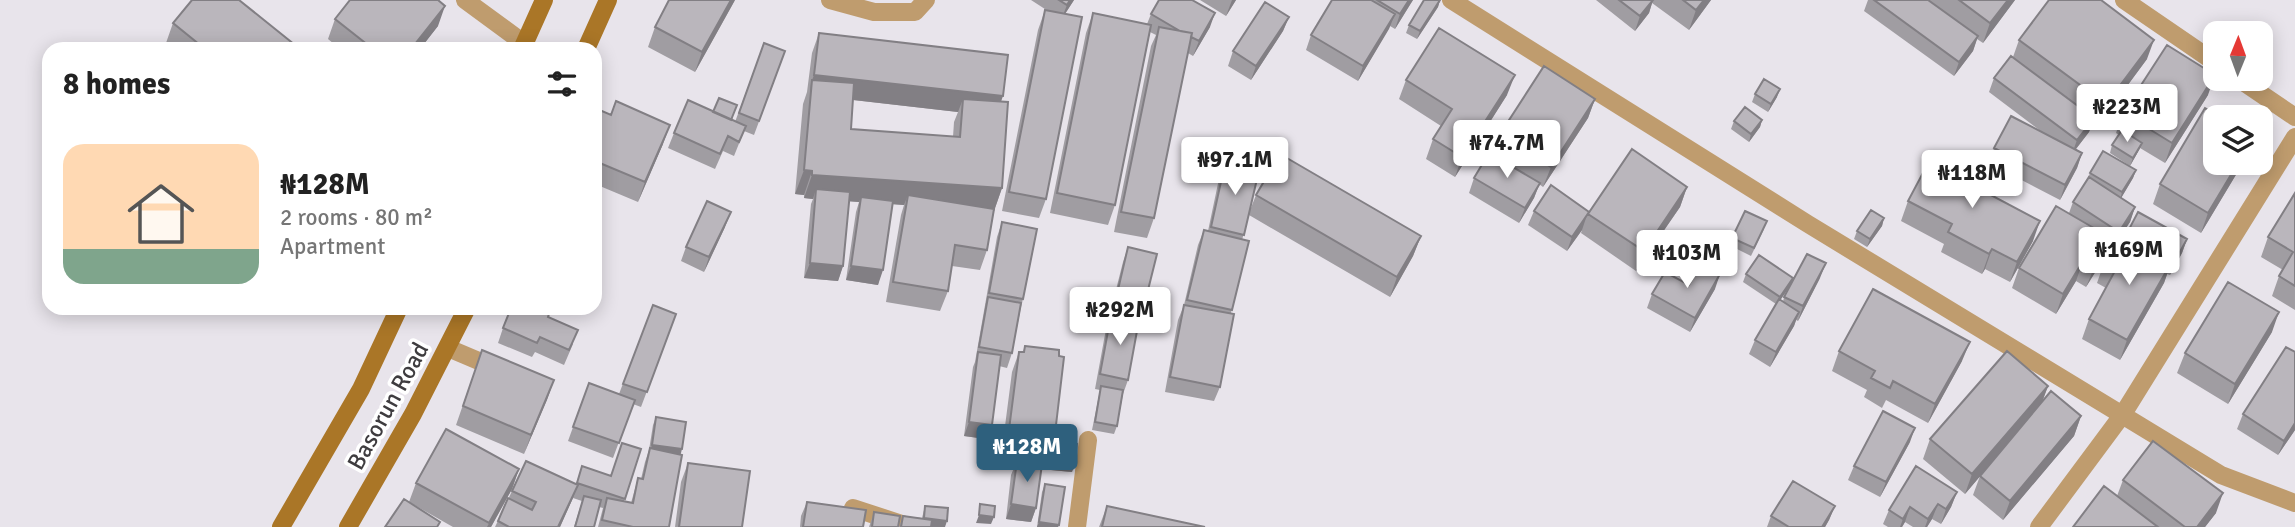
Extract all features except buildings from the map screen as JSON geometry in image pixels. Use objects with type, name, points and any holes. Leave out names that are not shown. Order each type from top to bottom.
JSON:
[{"type":"main road","points":[[526,42],[544,0]]},
{"type":"main road","points":[[589,42],[608,0]]},
{"type":"main road","name":"Basorun Road","points":[[281,527],[361,389],[396,315]]},
{"type":"main road","name":"Basorun Road","points":[[348,527],[464,315]]},
{"type":"street","points":[[465,0],[518,42]]},
{"type":"street","points":[[830,0],[874,12],[915,12],[926,0]]},
{"type":"street","points":[[1451,0],[1474,6],[1796,217],[2221,475],[2295,503]]},
{"type":"street","points":[[2124,0],[2203,54]]},
{"type":"street","points":[[2257,91],[2295,117]]},
{"type":"street","points":[[2039,527],[2123,414],[2295,137]]},
{"type":"street","points":[[448,348],[518,377]]},
{"type":"street","points":[[1077,527],[1088,440]]},
{"type":"street","points":[[853,508],[911,527]]}]
